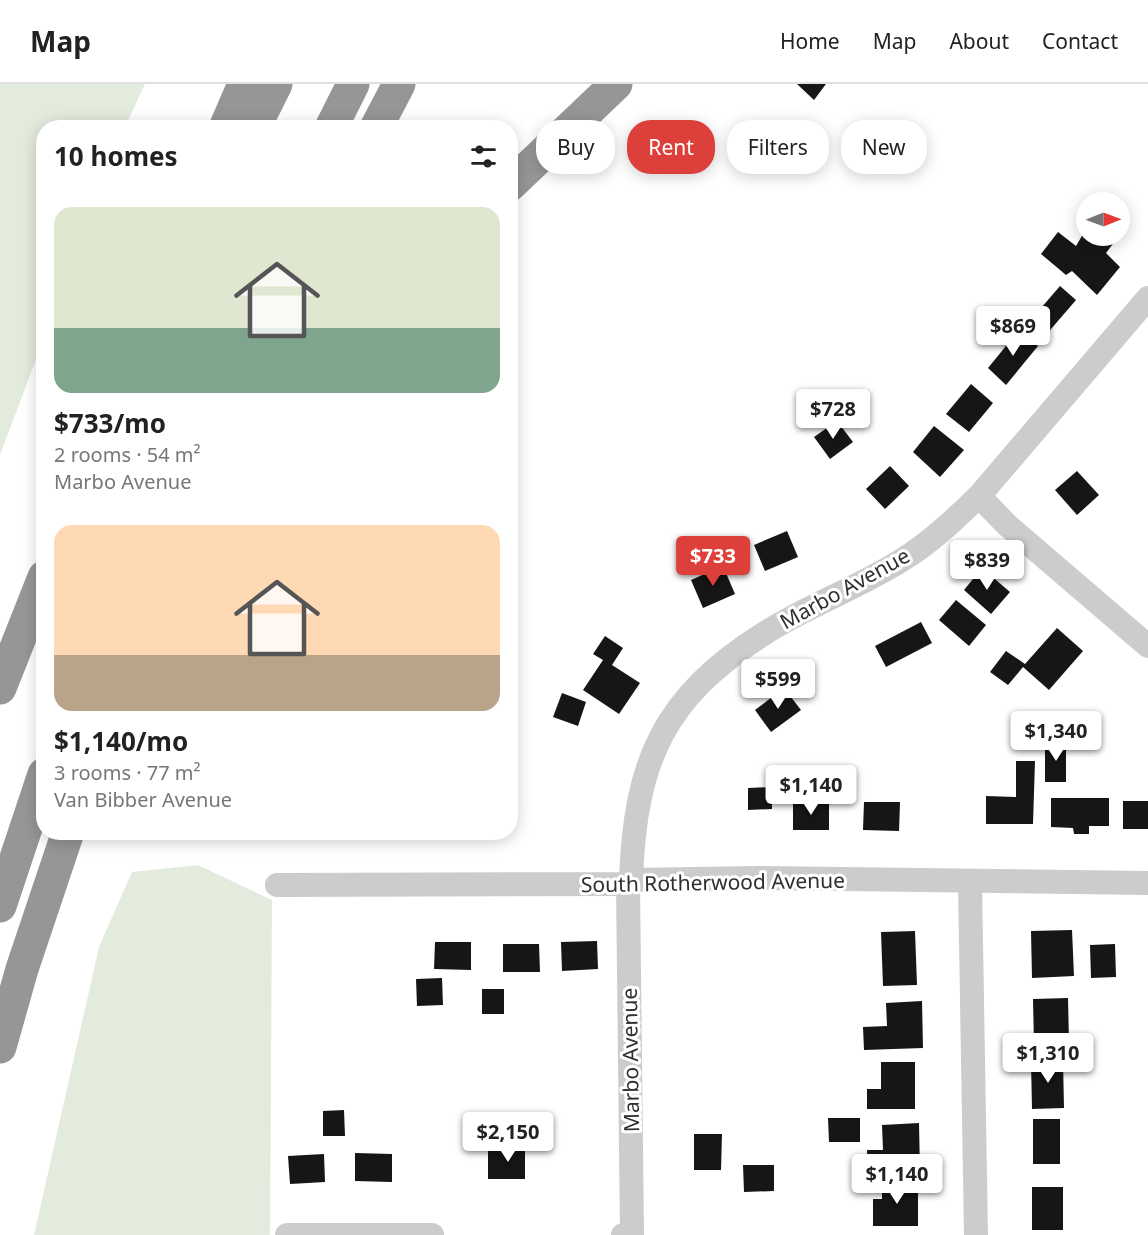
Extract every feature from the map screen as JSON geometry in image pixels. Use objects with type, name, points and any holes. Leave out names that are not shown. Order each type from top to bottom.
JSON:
[{"type":"highway","points":[[228,120],[244,84]]},
{"type":"highway","points":[[258,120],[276,84]]},
{"type":"highway","points":[[335,120],[353,84]]},
{"type":"highway","points":[[380,120],[399,84]]},
{"type":"highway","points":[[518,177],[616,84]]},
{"type":"highway","points":[[0,688],[36,597]]},
{"type":"highway","points":[[0,906],[36,798]]},
{"type":"highway","points":[[0,1047],[22,969],[65,840]]},
{"type":"street","name":"Marbo Avenue","points":[[632,1235],[629,882],[640,786],[654,750],[671,718],[690,693],[721,664],[766,632],[858,586],[905,559],[979,496],[1148,298]]},
{"type":"street","points":[[979,496],[1007,525],[1148,646]]},
{"type":"street","name":"South Rotherwood Avenue","points":[[277,885],[629,882],[755,878],[970,883],[1148,883]]},
{"type":"street","points":[[970,883],[976,1235]]},
{"type":"street","points":[[287,1234],[432,1235]]},
{"type":"street","points":[[623,1235],[632,1235]]},
{"type":"shaded area","points":[[0,84],[145,84],[128,120],[36,120],[36,360],[0,455]]},
{"type":"shaded area","points":[[198,865],[272,900],[270,1235],[34,1235],[99,947],[132,872]]},
{"type":"building","points":[[797,84],[826,84],[814,100]]},
{"type":"building","points":[[1058,232],[1076,246],[1111,246],[1106,253],[1120,267],[1097,295],[1072,271],[1066,275],[1041,254]]},
{"type":"building","points":[[1060,286],[1076,300],[1045,336],[1029,322]]},
{"type":"building","points":[[1019,330],[1038,346],[1006,385],[988,368]]},
{"type":"building","points":[[971,384],[993,403],[969,432],[946,414]]},
{"type":"building","points":[[837,421],[853,442],[830,459],[814,437]]},
{"type":"building","points":[[934,426],[964,450],[940,477],[913,452]]},
{"type":"building","points":[[890,466],[909,486],[885,509],[866,489]]},
{"type":"building","points":[[1077,471],[1099,495],[1077,515],[1055,490]]},
{"type":"building","points":[[787,531],[798,557],[765,571],[754,545]]},
{"type":"building","points":[[723,566],[735,594],[703,608],[691,580]]},
{"type":"building","points":[[982,568],[1010,592],[991,614],[964,590]]},
{"type":"building","points":[[956,600],[986,625],[969,646],[939,620]]},
{"type":"building","points":[[921,622],[932,643],[886,667],[875,646]]},
{"type":"building","points":[[1057,628],[1083,651],[1049,690],[1023,667],[1008,685],[990,672],[1006,651],[1025,664]]},
{"type":"building","points":[[605,636],[623,648],[612,665],[640,683],[619,714],[583,690],[603,660],[593,654]]},
{"type":"building","points":[[784,688],[801,710],[771,732],[755,710]]},
{"type":"building","points":[[562,693],[586,702],[578,726],[553,717]]},
{"type":"building","points":[[1045,741],[1066,741],[1066,782],[1045,782]]},
{"type":"building","points":[[1016,761],[1035,761],[1033,824],[986,824],[986,796],[1016,797]]},
{"type":"building","points":[[772,787],[772,809],[748,810],[748,788]]},
{"type":"building","points":[[1051,798],[1109,798],[1109,826],[1089,826],[1089,834],[1074,834],[1073,828],[1051,827]]},
{"type":"building","points":[[1123,801],[1148,801],[1148,829],[1123,829]]},
{"type":"building","points":[[793,802],[829,802],[829,830],[793,830]]},
{"type":"building","points":[[864,802],[900,802],[899,831],[863,830]]},
{"type":"building","points":[[1072,930],[1074,976],[1032,978],[1031,931]]},
{"type":"building","points":[[915,931],[917,985],[883,986],[881,932]]},
{"type":"building","points":[[597,941],[598,969],[562,971],[561,942]]},
{"type":"building","points":[[435,942],[471,942],[471,970],[434,969]]},
{"type":"building","points":[[503,944],[539,944],[540,972],[503,972]]},
{"type":"building","points":[[1115,944],[1116,977],[1091,978],[1090,945]]},
{"type":"building","points":[[442,978],[443,1005],[417,1006],[416,979]]},
{"type":"building","points":[[482,989],[504,989],[504,1014],[482,1014]]},
{"type":"building","points":[[1068,998],[1069,1043],[1034,1045],[1033,999]]},
{"type":"building","points":[[922,1001],[923,1048],[864,1050],[863,1027],[887,1026],[886,1003]]},
{"type":"building","points":[[1063,1060],[1064,1108],[1032,1109],[1031,1061]]},
{"type":"building","points":[[881,1062],[915,1062],[915,1109],[867,1109],[867,1089],[881,1089]]},
{"type":"building","points":[[344,1110],[345,1136],[323,1136],[323,1111]]},
{"type":"building","points":[[828,1118],[860,1118],[860,1142],[829,1142]]},
{"type":"building","points":[[1033,1119],[1060,1119],[1060,1164],[1033,1164]]},
{"type":"building","points":[[919,1123],[920,1172],[868,1173],[867,1150],[883,1150],[882,1125]]},
{"type":"building","points":[[694,1134],[722,1134],[721,1170],[694,1170]]},
{"type":"building","points":[[511,1142],[525,1142],[525,1179],[488,1179],[488,1150],[511,1151]]},
{"type":"building","points":[[355,1153],[392,1154],[392,1182],[355,1181]]},
{"type":"building","points":[[324,1154],[325,1182],[290,1184],[288,1156]]},
{"type":"building","points":[[743,1165],[774,1165],[774,1191],[744,1192]]},
{"type":"building","points":[[882,1181],[918,1181],[918,1226],[873,1226],[873,1199],[882,1199]]},
{"type":"building","points":[[1032,1187],[1063,1187],[1063,1230],[1032,1230]]}]
